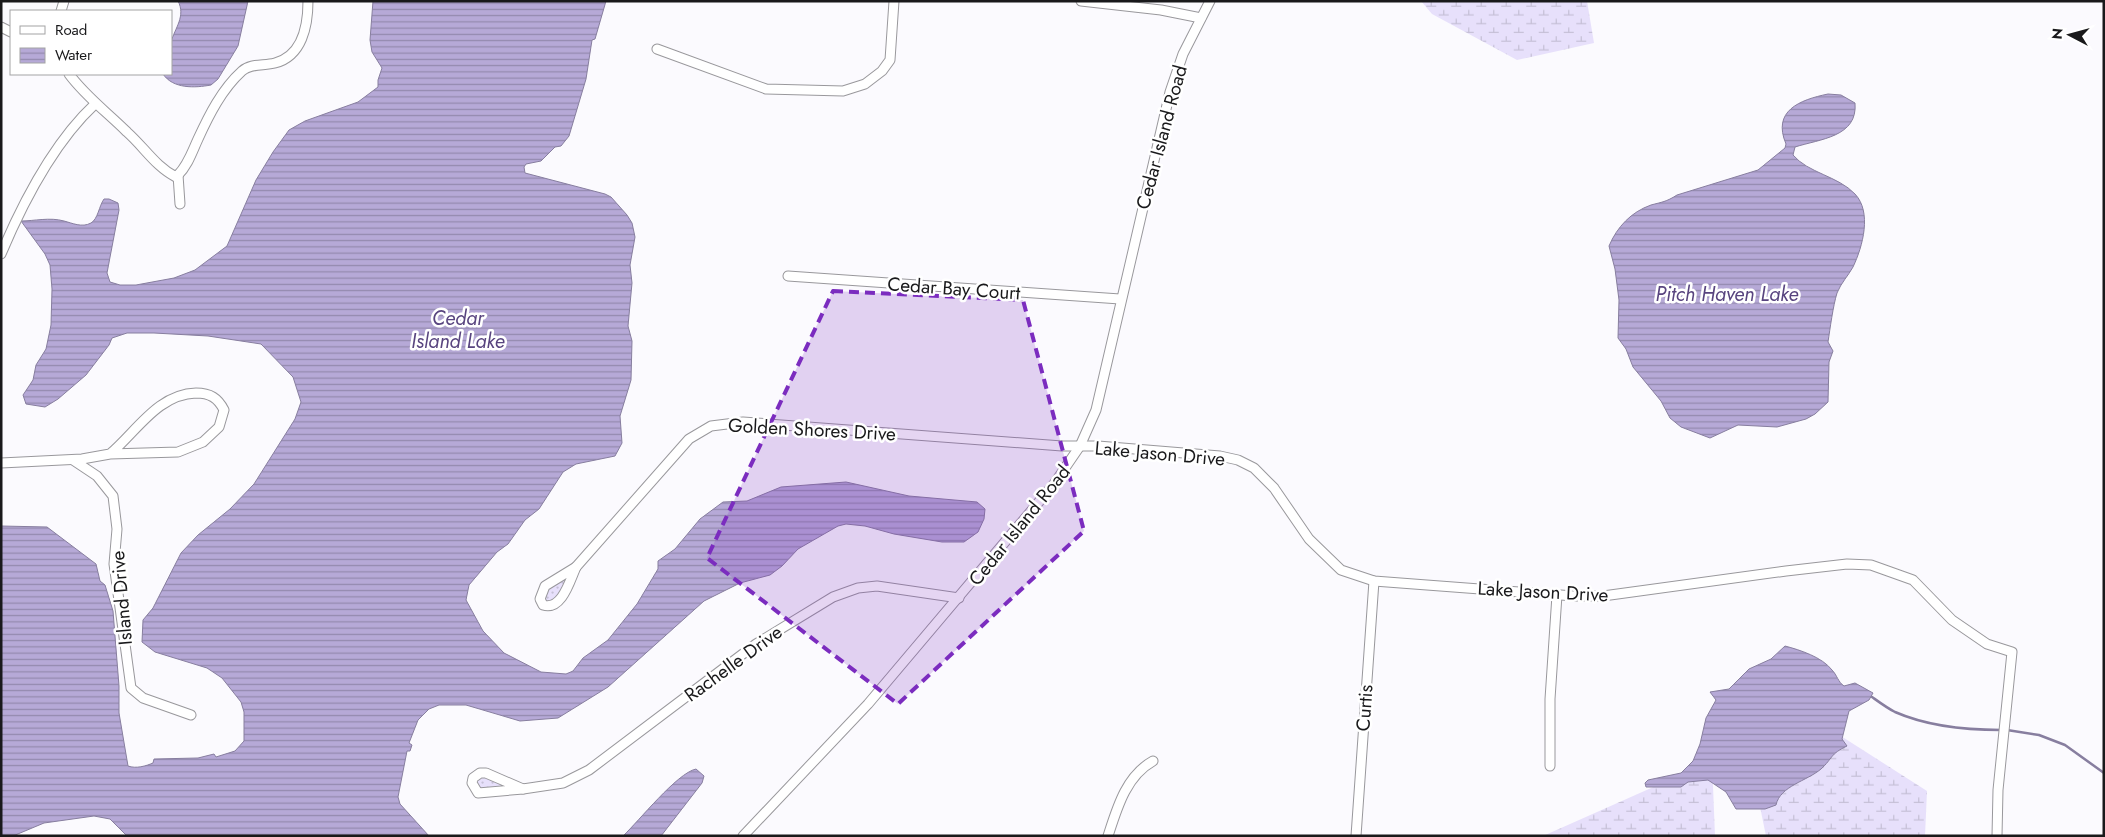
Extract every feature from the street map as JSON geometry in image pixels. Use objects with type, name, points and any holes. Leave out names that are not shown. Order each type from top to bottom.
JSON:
[{"type":"street","points":[[180,204],[178,175],[191,158],[206,122],[231,82],[244,70],[254,65],[275,63],[290,56],[300,46],[308,1]]},
{"type":"street","points":[[657,49],[766,89],[843,91],[865,84],[882,72],[890,60],[894,1]]},
{"type":"street","points":[[1081,1],[1161,10],[1202,18]]},
{"type":"street","name":"Cedar Island Road","points":[[743,836],[864,710],[1054,484],[1080,446],[1092,421],[1099,399],[1120,299],[1170,92],[1184,54],[1210,1]]},
{"type":"street","points":[[70,75],[95,104],[127,132],[167,172],[176,177],[178,175]]},
{"type":"street","points":[[1,254],[24,202],[69,132],[95,104]]},
{"type":"street","name":"Cedar Bay Court","points":[[788,276],[1120,299]]},
{"type":"street","points":[[1,464],[73,460],[110,454],[178,452],[203,442],[219,427],[224,410],[218,399],[204,393],[185,393],[168,399],[110,454]]},
{"type":"street","name":"Golden Shores Drive","points":[[576,567],[544,588],[540,599],[543,605],[552,606],[559,601],[576,567],[680,447],[698,432],[716,424],[743,422],[1080,446]]},
{"type":"street","name":"Lake Jason Drive","points":[[1080,446],[1201,453],[1238,460],[1254,468],[1274,488],[1309,539],[1341,570],[1374,581],[1558,595],[1603,596],[1786,570],[1847,564],[1871,565],[1913,580],[1952,620],[1987,644],[2012,652],[1998,790],[1996,836]]},
{"type":"street","name":"Island Drive","points":[[73,460],[97,476],[114,496],[117,529],[114,564],[131,688],[142,698],[191,715]]},
{"type":"street","name":"Curtis","points":[[1356,836],[1374,581]]},
{"type":"street","name":"Rachelle Drive","points":[[524,789],[483,773],[475,775],[472,780],[474,789],[481,793],[524,789],[563,783],[589,770],[756,644],[833,597],[858,588],[877,586],[959,598]]},
{"type":"street","points":[[1550,766],[1550,699],[1558,595]]},
{"type":"street","points":[[1108,836],[1125,792],[1134,776],[1153,761]]},
{"type":"highlighted area","points":[[833,291],[1023,300],[1084,531],[898,704],[707,558]]},
{"type":"green space","points":[[1421,1],[1587,1],[1594,43],[1517,60],[1432,14]]},
{"type":"green space","points":[[566,579],[557,598],[551,602],[545,601],[548,590]]},
{"type":"green space","points":[[1830,729],[1927,791],[1925,836],[1766,836],[1758,797]]},
{"type":"green space","points":[[1712,761],[1715,836],[1543,836]]},
{"type":"green space","points":[[483,777],[504,787],[478,788],[476,782]]},
{"type":"water","points":[[178,1],[248,1],[238,46],[218,79],[211,85],[191,87],[178,85],[164,75],[172,75],[172,40],[179,22],[180,6]]},
{"type":"water","name":"Cedar Island Lake","points":[[373,1],[606,1],[595,39],[592,40],[586,79],[569,136],[561,146],[555,147],[541,161],[526,164],[524,167],[525,173],[611,197],[632,223],[635,237],[630,265],[632,283],[628,326],[632,341],[631,380],[620,416],[622,443],[615,456],[576,464],[563,472],[539,509],[525,520],[508,544],[497,552],[469,585],[466,600],[483,631],[504,653],[541,672],[566,674],[573,671],[583,658],[608,640],[637,604],[658,569],[658,561],[675,549],[700,519],[723,502],[747,501],[781,487],[846,482],[909,496],[977,502],[985,509],[984,519],[978,532],[964,542],[942,542],[894,534],[865,526],[846,524],[838,526],[798,549],[782,566],[770,575],[740,583],[704,601],[608,687],[558,718],[520,721],[466,705],[439,705],[429,709],[418,720],[409,743],[412,745],[410,751],[407,751],[398,797],[400,804],[429,836],[127,836],[110,819],[94,816],[44,823],[13,836],[1,836],[1,526],[47,527],[96,564],[100,581],[105,585],[113,611],[119,686],[119,713],[128,766],[144,766],[153,763],[154,759],[198,758],[214,754],[216,757],[235,751],[244,741],[244,712],[241,702],[222,678],[207,668],[155,652],[142,642],[143,620],[153,608],[181,553],[198,535],[230,509],[254,484],[295,419],[301,402],[293,377],[261,344],[208,336],[127,333],[112,338],[109,345],[86,375],[58,399],[45,407],[26,404],[23,395],[33,380],[36,365],[46,349],[51,325],[52,289],[50,265],[45,254],[21,221],[53,219],[77,225],[88,224],[95,219],[104,199],[109,199],[118,203],[119,210],[107,273],[110,282],[120,285],[136,285],[174,278],[195,270],[227,246],[256,180],[289,130],[305,121],[358,102],[378,87],[382,68],[372,52],[370,40]]},
{"type":"water","name":"Pitch Haven Lake","points":[[1828,94],[1841,95],[1855,103],[1854,114],[1850,123],[1836,135],[1795,147],[1793,155],[1799,161],[1840,183],[1855,194],[1863,210],[1864,229],[1857,259],[1839,289],[1834,304],[1828,342],[1833,351],[1829,362],[1828,402],[1815,414],[1806,419],[1777,427],[1738,425],[1710,438],[1681,427],[1670,418],[1661,401],[1633,367],[1626,349],[1618,338],[1619,300],[1615,269],[1609,246],[1625,221],[1644,208],[1677,195],[1758,170],[1785,148],[1783,123],[1785,115],[1798,104]]},
{"type":"water","points":[[1785,646],[1823,661],[1844,686],[1855,683],[1873,693],[1869,700],[1849,711],[1842,739],[1847,746],[1834,754],[1821,769],[1788,788],[1779,798],[1776,805],[1765,809],[1736,809],[1726,792],[1708,780],[1688,782],[1681,787],[1646,787],[1645,783],[1648,780],[1681,773],[1693,761],[1700,744],[1706,718],[1716,700],[1710,692],[1729,689],[1749,669],[1771,659]]},
{"type":"water","points":[[696,769],[704,776],[702,783],[661,836],[623,836],[669,788],[688,772]]},
{"type":"waterway","points":[[1872,697],[1895,712],[1920,721],[1961,728],[2001,730]]},
{"type":"waterway","points":[[2007,730],[2039,735],[2065,745],[2104,773]]}]
